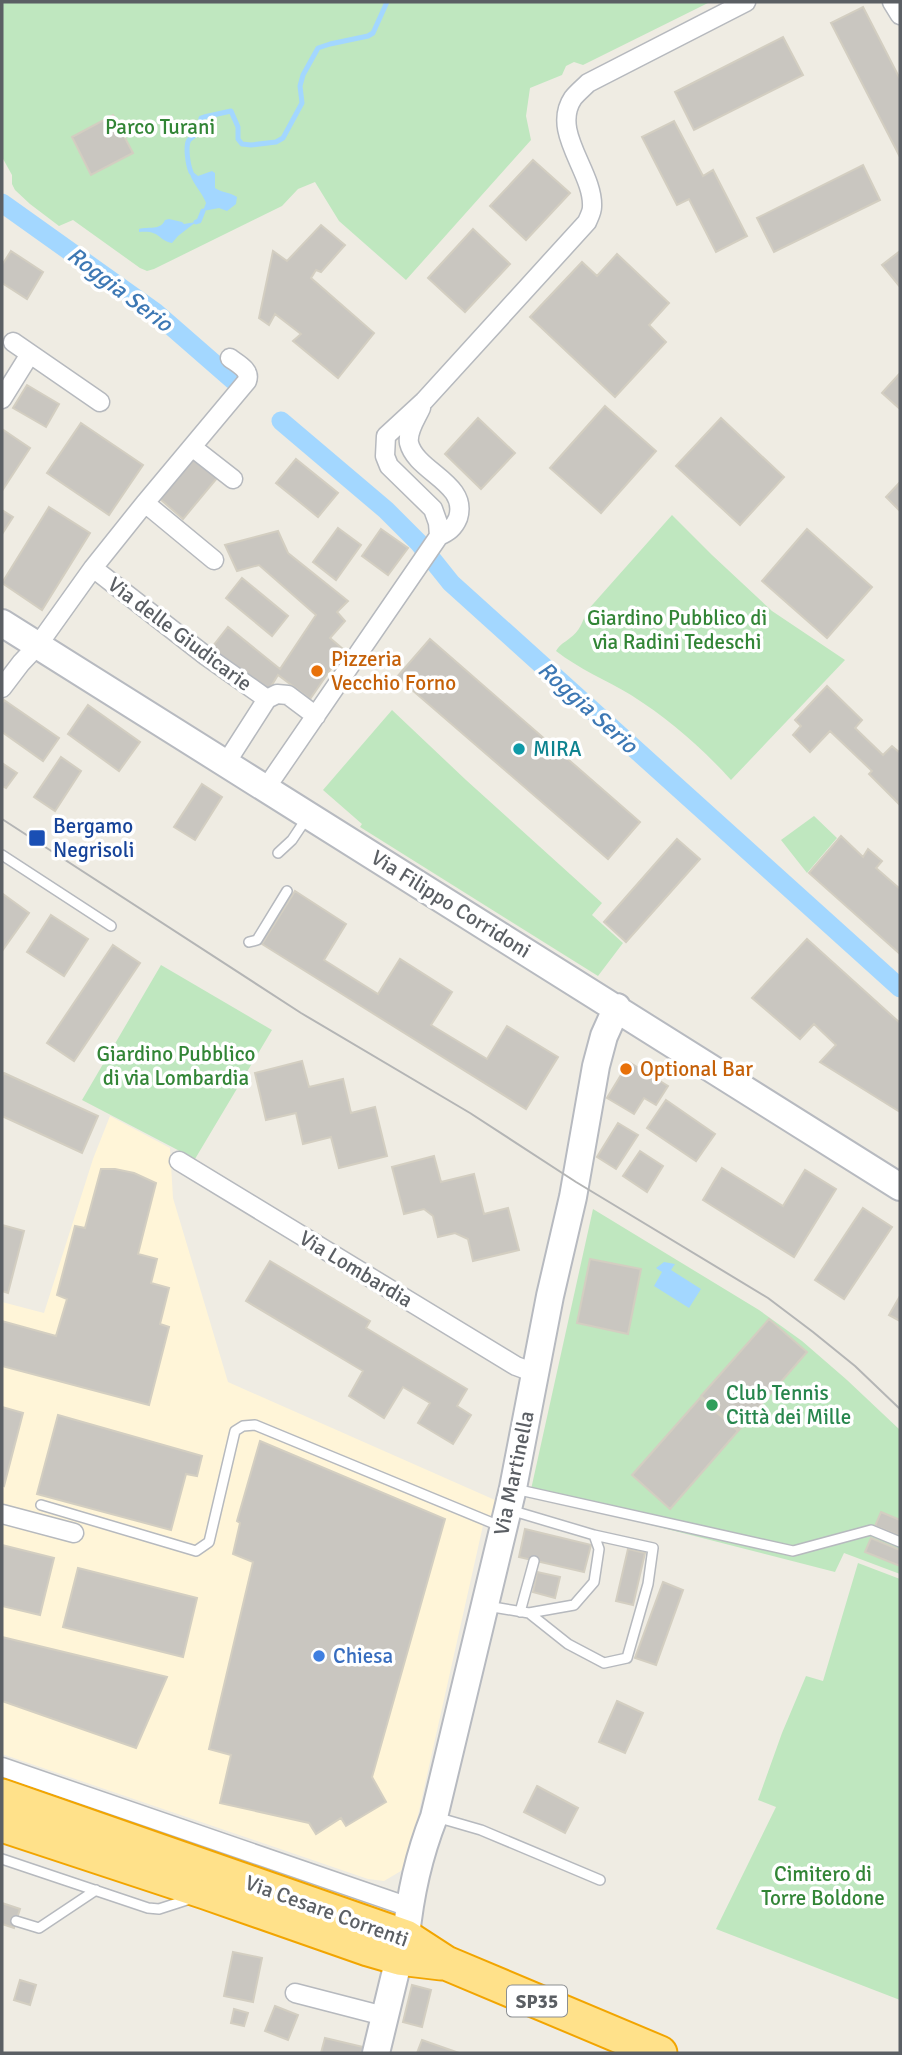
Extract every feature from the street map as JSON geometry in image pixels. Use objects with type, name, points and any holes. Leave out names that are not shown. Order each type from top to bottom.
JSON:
[{"type":"highway","name":"Via Cesare Correnti","points":[[2,1796],[405,1934],[446,1963],[647,2048]]},
{"type":"highway","name":"Via Cesare Correnti","points":[[2,1825],[368,1949],[405,1934]]},
{"type":"street","points":[[434,543],[438,523],[433,509],[388,466],[385,456],[386,436],[424,401],[587,222],[593,209],[590,191],[567,131],[567,113],[572,99],[588,83],[747,2]]},
{"type":"street","points":[[892,2],[900,15]]},
{"type":"street","points":[[13,342],[100,401]]},
{"type":"street","points":[[2,400],[30,354]]},
{"type":"street","points":[[2,688],[38,645],[93,568],[145,503],[247,382],[247,372],[230,358]]},
{"type":"street","points":[[266,788],[434,543],[455,525],[459,512],[454,492],[411,448],[409,434],[424,401]]},
{"type":"street","points":[[192,447],[233,479]]},
{"type":"street","points":[[145,503],[214,560]]},
{"type":"street","name":"Via delle Giudicarie","points":[[93,568],[206,656],[267,699]]},
{"type":"street","name":"Via Filippo Corridoni","points":[[2,623],[900,1187]]},
{"type":"street","name":"Via delle Giudicarie","points":[[226,763],[267,699],[277,694],[288,695],[316,716]]},
{"type":"street","name":"Via Martinella","points":[[376,2053],[426,1837],[434,1816],[508,1508],[574,1190],[596,1066],[604,1036],[617,1007]]},
{"type":"street","name":"Via Lombardia","points":[[179,1161],[516,1366],[535,1373]]},
{"type":"street","points":[[2,1514],[74,1533]]},
{"type":"street","name":"Via Cesare Correnti","points":[[2,1767],[405,1934]]},
{"type":"street","points":[[295,1993],[384,2016]]},
{"type":"lane","points":[[278,853],[292,840],[309,815]]},
{"type":"lane","points":[[2,855],[111,926]]},
{"type":"lane","points":[[249,942],[257,940],[287,891]]},
{"type":"lane","points":[[41,1505],[196,1551],[209,1542],[235,1431],[255,1424],[545,1521],[653,1548],[648,1584],[628,1658],[604,1662],[568,1644],[525,1612]]},
{"type":"lane","points":[[508,1508],[793,1551],[871,1530],[900,1542]]},
{"type":"lane","points":[[542,1533],[545,1521]]},
{"type":"lane","points":[[485,1605],[525,1612],[574,1605],[594,1582],[599,1549],[594,1535]]},
{"type":"lane","points":[[525,1612],[534,1561]]},
{"type":"lane","points":[[434,1816],[481,1830],[600,1880]]},
{"type":"lane","points":[[2,1859],[148,1908],[159,1909],[181,1903],[205,1892]]},
{"type":"lane","points":[[16,1921],[39,1928],[96,1890]]},
{"type":"shaded area","points":[[110,1116],[170,1148],[173,1198],[228,1382],[504,1504],[484,1521],[408,1860],[401,1871],[384,1881],[368,1879],[2,1754],[2,1302],[44,1313],[93,1159]]},
{"type":"green space","name":"Parco Turani","points":[[2,2],[710,2],[583,65],[574,62],[566,66],[562,75],[530,88],[526,116],[531,140],[406,280],[339,221],[315,182],[298,189],[282,206],[147,271],[73,220],[59,226],[15,190],[12,175],[2,157]]},
{"type":"green space","name":"Giardino Pubblico di via Radini Tedeschi","points":[[672,515],[772,611],[845,660],[731,780],[696,745],[658,714],[556,651],[576,633],[586,612]]},
{"type":"green space","points":[[392,710],[602,903],[592,915],[623,943],[598,976],[360,827],[362,824],[323,790]]},
{"type":"green space","points":[[814,816],[837,838],[807,873],[781,840]]},
{"type":"green space","name":"Giardino Pubblico di via Lombardia","points":[[161,965],[272,1030],[195,1159],[82,1100]]},
{"type":"green space","name":"Club Tennis Città dei Mille","points":[[593,1209],[759,1310],[802,1341],[900,1430],[900,1574],[844,1553],[835,1572],[530,1494]]},
{"type":"green space","name":"Cimitero di Torre Boldone","points":[[858,1563],[900,1579],[900,2000],[716,1929],[776,1807],[758,1800],[806,1676],[823,1681]]},
{"type":"water","points":[[212,171],[215,173],[215,188],[237,197],[236,204],[227,211],[219,208],[203,211],[206,203],[190,174],[193,172],[198,176]]},
{"type":"water","points":[[169,219],[184,224],[196,222],[172,243],[151,232],[139,232],[139,229],[157,227]]},
{"type":"water","points":[[664,1262],[675,1264],[671,1270],[701,1289],[689,1308],[654,1286],[662,1272],[656,1268]]},
{"type":"building","points":[[863,7],[900,79],[900,157],[831,23]]},
{"type":"building","points":[[783,37],[803,75],[694,130],[675,92]]},
{"type":"building","points":[[113,115],[133,153],[91,175],[72,137]]},
{"type":"building","points":[[674,121],[703,176],[713,170],[747,236],[716,252],[689,199],[677,205],[642,137]]},
{"type":"building","points":[[533,160],[570,193],[526,240],[490,206]]},
{"type":"building","points":[[863,165],[880,200],[774,252],[757,218]]},
{"type":"building","points":[[321,225],[345,245],[321,272],[316,270],[311,278],[374,333],[338,378],[293,341],[301,334],[275,314],[269,325],[259,318],[273,251],[287,261]]},
{"type":"building","points":[[473,229],[510,264],[465,312],[428,278]]},
{"type":"building","points":[[11,251],[43,272],[27,299],[2,283],[2,265]]},
{"type":"building","points":[[900,251],[900,287],[882,265]]},
{"type":"building","points":[[617,254],[669,303],[649,325],[666,342],[615,397],[530,317],[582,262],[597,276]]},
{"type":"building","points":[[900,373],[900,409],[882,393]]},
{"type":"building","points":[[27,385],[59,404],[46,427],[13,408]]},
{"type":"building","points":[[605,406],[656,451],[601,513],[550,468]]},
{"type":"building","points":[[478,418],[515,453],[481,489],[445,454]]},
{"type":"building","points":[[721,418],[784,477],[740,525],[676,466]]},
{"type":"building","points":[[81,423],[143,465],[109,515],[47,473]]},
{"type":"building","points":[[2,429],[30,448],[2,491]]},
{"type":"building","points":[[194,458],[217,478],[183,519],[160,499]]},
{"type":"building","points":[[296,459],[338,493],[318,517],[276,483]]},
{"type":"building","points":[[900,482],[900,511],[886,497]]},
{"type":"building","points":[[49,507],[90,533],[42,610],[2,583]]},
{"type":"building","points":[[2,510],[13,517],[2,534]]},
{"type":"building","points":[[338,528],[361,545],[336,580],[313,562]]},
{"type":"building","points":[[381,529],[408,548],[388,575],[362,556]]},
{"type":"building","points":[[807,529],[872,587],[827,638],[762,581]]},
{"type":"building","points":[[278,531],[288,553],[348,601],[337,612],[345,621],[330,638],[344,650],[310,699],[278,675],[267,693],[209,651],[228,627],[280,669],[316,615],[259,565],[237,571],[225,545]]},
{"type":"building","points":[[242,578],[288,616],[272,636],[226,598]]},
{"type":"building","name":"MIRA","points":[[430,639],[640,822],[608,859],[397,677]]},
{"type":"building","points":[[827,686],[862,720],[855,728],[883,755],[892,746],[900,753],[900,805],[869,774],[872,771],[830,731],[810,752],[793,735],[801,726],[795,720]]},
{"type":"building","points":[[4,700],[59,738],[43,761],[2,732]]},
{"type":"building","points":[[88,705],[140,742],[119,771],[68,734]]},
{"type":"building","points":[[61,757],[81,771],[55,811],[34,797]]},
{"type":"building","points":[[2,763],[17,773],[6,788],[2,786]]},
{"type":"building","points":[[202,784],[222,797],[195,840],[174,827]]},
{"type":"building","points":[[841,836],[863,857],[868,849],[882,861],[876,868],[900,889],[900,954],[809,873]]},
{"type":"building","points":[[677,839],[700,859],[626,942],[604,922]]},
{"type":"building","points":[[295,891],[346,924],[324,960],[378,994],[400,959],[452,992],[431,1025],[487,1059],[507,1026],[558,1057],[526,1109],[262,944]]},
{"type":"building","points":[[3,894],[29,913],[2,951],[2,896]]},
{"type":"building","points":[[51,915],[88,939],[64,976],[27,952]]},
{"type":"building","points":[[807,939],[900,1023],[900,1112],[820,1062],[836,1045],[814,1024],[800,1039],[752,998]]},
{"type":"building","points":[[113,945],[140,963],[74,1061],[47,1043]]},
{"type":"building","points":[[302,1061],[309,1087],[343,1079],[351,1113],[375,1107],[387,1156],[339,1168],[331,1137],[303,1144],[296,1113],[266,1120],[255,1073]]},
{"type":"building","points":[[629,1062],[668,1086],[656,1105],[644,1098],[634,1114],[607,1098]]},
{"type":"building","points":[[4,1073],[98,1116],[82,1153],[2,1116]]},
{"type":"building","points":[[666,1100],[715,1134],[696,1161],[647,1128]]},
{"type":"building","points":[[618,1123],[638,1135],[616,1169],[597,1157]]},
{"type":"building","points":[[640,1151],[663,1166],[647,1192],[623,1176]]},
{"type":"building","points":[[434,1156],[441,1182],[474,1174],[484,1214],[508,1208],[519,1250],[473,1261],[468,1239],[455,1233],[438,1237],[433,1216],[424,1209],[404,1214],[392,1167]]},
{"type":"building","points":[[722,1168],[783,1206],[805,1170],[836,1189],[794,1257],[703,1200]]},
{"type":"building","points":[[101,1169],[134,1173],[156,1183],[138,1254],[157,1259],[151,1283],[169,1288],[160,1324],[169,1327],[149,1405],[2,1366],[2,1321],[56,1336],[67,1299],[57,1295],[75,1226],[85,1228]]},
{"type":"building","points":[[863,1208],[892,1227],[844,1299],[815,1280]]},
{"type":"building","points":[[2,1225],[24,1231],[8,1293],[2,1291]]},
{"type":"building","points":[[590,1259],[641,1269],[628,1334],[577,1323]]},
{"type":"building","points":[[270,1261],[370,1321],[366,1328],[467,1389],[457,1406],[471,1415],[453,1444],[418,1423],[430,1403],[403,1387],[384,1418],[349,1396],[363,1371],[246,1301]]},
{"type":"building","points":[[900,1296],[900,1321],[889,1315]]},
{"type":"building","points":[[769,1319],[807,1352],[739,1430],[701,1396]]},
{"type":"building","points":[[700,1398],[738,1431],[670,1509],[632,1475]]},
{"type":"building","points":[[2,1407],[23,1413],[4,1486],[2,1485]]},
{"type":"building","points":[[58,1415],[202,1456],[197,1476],[186,1474],[171,1530],[37,1494]]},
{"type":"building","name":"Chiesa","points":[[260,1441],[445,1519],[372,1777],[386,1802],[346,1826],[341,1818],[316,1834],[309,1823],[220,1803],[231,1755],[209,1749],[253,1562],[233,1554],[240,1523],[237,1521]]},
{"type":"building","points":[[881,1512],[900,1520],[900,1536],[875,1526]]},
{"type":"building","points":[[525,1529],[591,1545],[584,1572],[519,1557]]},
{"type":"building","points":[[871,1538],[900,1550],[900,1566],[865,1552]]},
{"type":"building","points":[[2,1545],[54,1558],[40,1615],[2,1606]]},
{"type":"building","points":[[628,1549],[645,1553],[633,1605],[616,1601]]},
{"type":"building","points":[[78,1568],[197,1598],[183,1657],[63,1627]]},
{"type":"building","points":[[537,1572],[560,1577],[555,1598],[533,1592]]},
{"type":"building","points":[[663,1582],[683,1590],[656,1665],[635,1658]]},
{"type":"building","points":[[2,1637],[167,1677],[136,1748],[2,1701]]},
{"type":"building","points":[[617,1701],[643,1713],[625,1753],[599,1742]]},
{"type":"building","points":[[537,1786],[578,1808],[565,1833],[524,1812]]},
{"type":"building","points":[[2,1903],[20,1909],[14,1928],[2,1924]]},
{"type":"building","points":[[233,1952],[262,1958],[253,2002],[224,1996]]},
{"type":"building","points":[[20,1980],[36,1985],[30,2005],[14,2000]]},
{"type":"building","points":[[412,1985],[431,1990],[422,2027],[403,2022]]},
{"type":"building","points":[[275,2006],[298,2015],[288,2040],[265,2031]]},
{"type":"building","points":[[234,2009],[248,2013],[244,2026],[231,2023]]},
{"type":"building","points":[[325,2038],[363,2047],[361,2053],[321,2053]]},
{"type":"building","points":[[422,2040],[459,2053],[417,2053]]},
{"type":"waterway","points":[[191,172],[187,156],[188,143],[199,132],[201,118],[231,111],[238,127],[238,139],[242,144],[276,142],[283,138],[302,103],[300,86],[303,75],[318,48],[373,33],[387,2]]},
{"type":"waterway","name":"Roggia Serio","points":[[2,203],[155,312],[233,380]]},
{"type":"waterway","points":[[196,222],[203,211]]},
{"type":"waterway","name":"Roggia Serio","points":[[281,421],[386,510],[419,543],[451,583],[900,988]]},
{"type":"tram line","points":[[2,819],[301,1013],[470,1113],[576,1182],[768,1298],[855,1366],[900,1409]]},
{"type":"place","name":"Pizzeria Vecchio Forno","points":[[317,671]]},
{"type":"place","name":"MIRA","points":[[519,749]]},
{"type":"place","name":"Bergamo Negrisoli","points":[[37,838]]},
{"type":"place","name":"Optional Bar","points":[[626,1069]]},
{"type":"place","name":"Club Tennis Città dei Mille","points":[[712,1405]]},
{"type":"place","name":"Chiesa","points":[[319,1656]]}]
